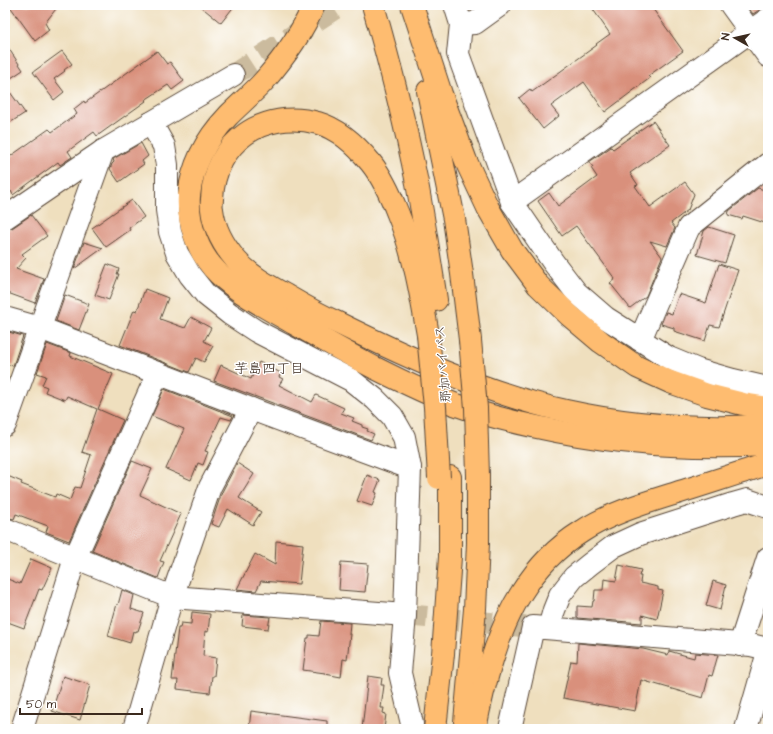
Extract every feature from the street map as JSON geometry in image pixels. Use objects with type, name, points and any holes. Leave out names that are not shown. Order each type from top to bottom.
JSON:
[{"type":"highway","points":[[314,5],[309,17],[289,50],[263,82],[226,117],[199,157],[192,178],[189,198],[190,218],[195,237],[204,256],[218,273],[238,290],[317,337],[414,388],[462,407],[538,428],[588,437],[636,443],[725,447],[768,445]]},
{"type":"highway","name":"那加バイパス","points":[[374,5],[401,109],[417,182],[430,258],[434,336],[446,405],[444,478],[450,557],[443,654],[435,724]]},
{"type":"highway","points":[[406,5],[429,94],[444,166],[457,243],[470,340],[476,408],[478,476],[478,542],[470,727]]},
{"type":"highway","points":[[412,5],[441,94],[469,167],[488,208],[512,250],[538,285],[574,320],[601,342],[637,366],[670,382],[707,395],[743,404],[768,408]]},
{"type":"highway","points":[[434,336],[405,231],[389,191],[372,164],[356,146],[338,132],[319,124],[299,120],[279,120],[260,126],[242,136],[228,151],[217,170],[212,188],[212,209],[216,228],[225,245],[237,261],[254,276],[312,311],[415,360],[488,389],[530,402],[568,411],[651,424],[691,427],[734,427],[768,424]]},
{"type":"highway","points":[[470,727],[507,620],[522,592],[541,566],[560,547],[582,531],[607,518],[637,506],[768,464]]},
{"type":"street","points":[[500,5],[475,23],[458,14],[458,54],[512,202],[553,262],[576,292],[606,318],[669,358],[698,370],[768,388]]},
{"type":"street","points":[[731,5],[768,56]]},
{"type":"street","points":[[512,202],[768,20]]},
{"type":"street","points":[[5,218],[103,151],[233,75]]},
{"type":"street","points":[[151,122],[164,146],[167,165],[167,210],[170,232],[177,253],[190,275],[206,295],[230,314],[256,331],[351,380],[375,399],[392,416],[404,437],[410,468],[405,615],[400,672],[412,724],[411,729]]},
{"type":"street","points":[[5,425],[103,151]]},
{"type":"street","points":[[640,340],[689,227],[768,164]]},
{"type":"street","points":[[5,318],[40,328],[410,468]]},
{"type":"street","points":[[22,729],[75,558],[158,373]]},
{"type":"street","points":[[134,729],[172,597],[210,487],[251,409]]},
{"type":"street","points":[[550,628],[554,610],[560,595],[574,577],[614,546],[640,534],[747,500],[768,507]]},
{"type":"street","points":[[5,529],[172,597],[405,615]]},
{"type":"street","points":[[740,644],[768,558]]},
{"type":"street","points":[[510,729],[533,627],[751,645],[768,650],[746,729]]},
{"type":"building","points":[[9,5],[59,5],[45,23],[49,30],[35,41]]},
{"type":"building","points":[[199,5],[235,5],[221,23]]},
{"type":"building","points":[[590,5],[650,5],[683,51],[648,76],[650,78],[605,112],[584,82],[551,106],[559,116],[543,129],[519,98],[530,89],[532,92],[610,34]]},
{"type":"building","points":[[746,5],[768,5],[768,7],[753,14]]},
{"type":"building","points":[[5,43],[23,70],[5,82]]},
{"type":"building","points":[[62,51],[72,64],[54,79],[64,92],[54,100],[33,72]]},
{"type":"building","points":[[157,51],[167,64],[170,62],[184,81],[172,90],[168,85],[145,100],[146,101],[97,136],[94,132],[68,151],[72,157],[60,165],[58,162],[13,195],[11,191],[5,195],[5,160],[49,129],[52,132],[77,114],[74,109],[84,101],[85,103]]},
{"type":"building","points":[[5,85],[25,113],[5,126]]},
{"type":"building","points":[[653,121],[670,145],[630,173],[638,185],[635,186],[650,207],[685,182],[694,194],[688,210],[671,223],[675,228],[667,246],[650,241],[662,257],[646,296],[630,308],[610,283],[615,279],[576,226],[562,236],[538,201],[549,193],[558,206],[597,177],[589,162],[611,147],[613,149]]},
{"type":"building","points":[[141,143],[148,156],[142,161],[144,164],[119,182],[110,169],[114,162],[113,159]]},
{"type":"building","points":[[758,188],[768,191],[768,224],[743,216],[742,219],[728,215],[729,211]]},
{"type":"building","points":[[132,200],[144,217],[129,228],[130,230],[106,247],[92,228]]},
{"type":"building","points":[[31,215],[47,236],[22,254],[26,258],[16,269],[44,279],[35,303],[5,292],[5,230],[12,228]]},
{"type":"building","points":[[709,227],[734,235],[725,263],[697,255],[704,231]]},
{"type":"building","points":[[84,242],[103,248],[74,269]]},
{"type":"building","points":[[107,264],[119,269],[117,274],[119,274],[109,300],[95,295]]},
{"type":"building","points":[[719,264],[738,270],[719,327],[710,325],[705,341],[674,331],[674,328],[661,324],[666,312],[672,314],[679,294],[706,303]]},
{"type":"building","points":[[145,289],[168,298],[160,319],[185,328],[191,317],[211,328],[204,341],[213,346],[204,362],[196,358],[189,372],[120,345],[134,310],[137,311]]},
{"type":"building","points":[[65,295],[89,304],[79,330],[56,321]]},
{"type":"building","points":[[5,331],[23,336],[13,366],[5,364]]},
{"type":"building","points":[[47,344],[71,353],[70,356],[113,374],[98,409],[123,420],[69,541],[46,532],[48,526],[16,514],[14,519],[5,517],[5,475],[22,482],[21,484],[55,497],[56,494],[70,500],[75,487],[80,488],[91,455],[82,452],[97,409],[67,396],[65,400],[45,392],[47,387],[42,385],[46,376],[37,373]]},
{"type":"building","points":[[259,362],[281,373],[279,377],[283,379],[279,385],[312,402],[316,395],[344,408],[341,413],[354,418],[352,421],[362,425],[362,427],[368,429],[367,431],[374,434],[371,440],[214,381],[221,365],[251,379]]},
{"type":"building","points":[[164,389],[233,416],[231,420],[221,417],[205,451],[208,452],[203,465],[198,463],[191,480],[166,469],[184,429],[152,416]]},
{"type":"building","points":[[132,461],[152,469],[140,495],[181,514],[160,561],[164,562],[158,578],[92,551]]},
{"type":"building","points":[[237,463],[254,474],[239,498],[261,512],[253,525],[228,509],[219,527],[211,524],[222,492]]},
{"type":"building","points":[[367,475],[380,480],[375,492],[377,493],[372,506],[357,501]]},
{"type":"building","points":[[276,541],[303,544],[299,584],[261,581],[256,591],[237,589],[255,554],[275,565]]},
{"type":"building","points":[[31,559],[52,568],[42,590],[39,589],[24,628],[5,621],[5,578],[20,584]]},
{"type":"building","points":[[341,562],[368,564],[365,592],[339,590]]},
{"type":"building","points":[[619,565],[641,570],[639,576],[641,576],[640,583],[658,587],[658,590],[663,591],[657,619],[642,615],[642,623],[577,618],[577,606],[592,607],[595,590],[603,590],[604,579],[616,581]]},
{"type":"building","points":[[713,581],[726,585],[720,610],[706,606]]},
{"type":"building","points":[[122,590],[134,595],[131,609],[144,613],[138,631],[133,631],[130,643],[108,636]]},
{"type":"building","points":[[192,612],[210,614],[208,632],[205,631],[203,656],[216,658],[210,693],[177,689],[178,680],[172,680],[178,628],[180,628],[181,623],[191,624]]},
{"type":"building","points":[[243,615],[270,617],[268,629],[242,626]]},
{"type":"building","points":[[321,621],[350,623],[347,660],[343,659],[341,677],[303,670],[307,638],[309,638],[309,635],[319,636]]},
{"type":"building","points":[[578,643],[643,649],[668,655],[669,651],[694,658],[695,653],[718,655],[712,676],[709,675],[703,698],[641,680],[635,711],[563,698],[571,661],[577,662]]},
{"type":"building","points":[[63,676],[90,685],[80,720],[52,711]]},
{"type":"building","points":[[368,676],[382,678],[381,685],[384,685],[381,708],[384,708],[383,713],[386,714],[384,729],[362,729]]},
{"type":"building","points":[[251,711],[327,721],[327,729],[249,729]]},
{"type":"tunnel","points":[[233,75],[340,5]]},
{"type":"tunnel","points":[[405,615],[533,627]]},
{"type":"district","name":"芋島四丁目","points":[[269,369]]}]
